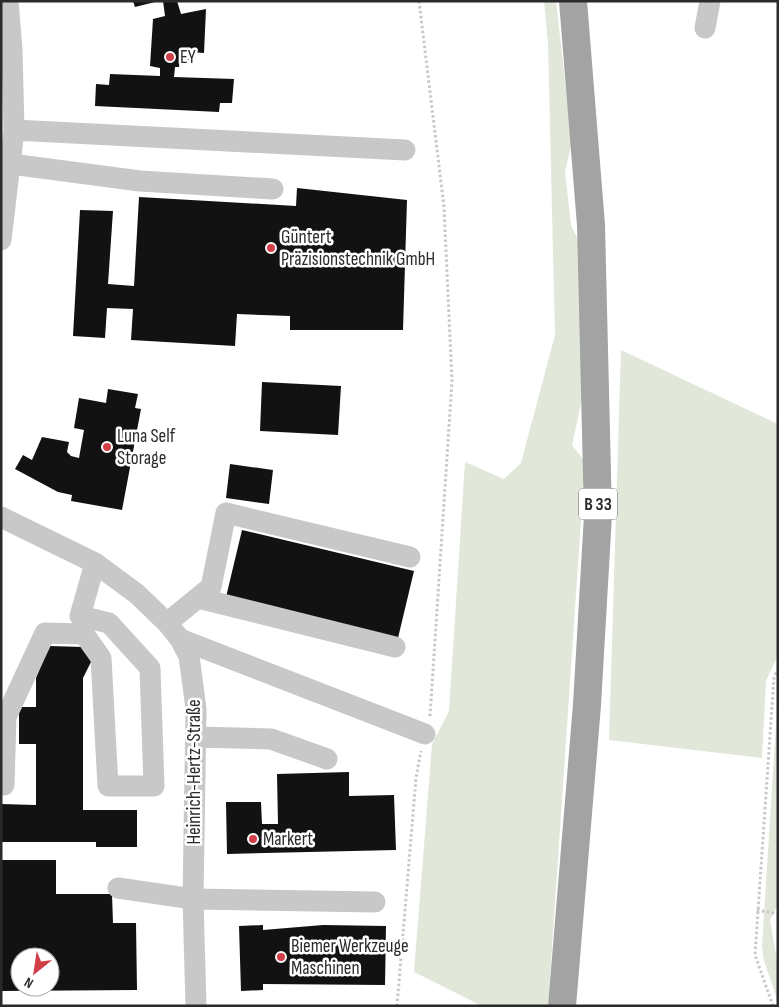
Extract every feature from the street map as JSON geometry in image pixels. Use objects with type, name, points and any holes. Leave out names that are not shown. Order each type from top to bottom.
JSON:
[{"type":"main road","name":"B 33","points":[[562,1006],[587,704],[598,515],[591,225],[573,1]]},
{"type":"street","points":[[1,240],[14,130],[12,49],[8,1]]},
{"type":"street","points":[[705,28],[710,1]]},
{"type":"street","points":[[14,130],[405,150]]},
{"type":"street","points":[[10,164],[140,181],[273,189]]},
{"type":"street","points":[[410,556],[226,513],[212,587],[198,598],[173,631],[425,734]]},
{"type":"street","name":"Heinrich-Hertz-Straße","points":[[1,517],[95,563],[136,594],[173,631],[189,656],[196,709],[193,900],[196,1006]]},
{"type":"street","points":[[77,625],[95,563]]},
{"type":"street","points":[[198,598],[395,647]]},
{"type":"street","points":[[4,785],[6,717],[45,633],[77,625],[109,623],[150,668],[154,786],[108,786],[101,658],[77,625]]},
{"type":"street","points":[[196,737],[271,739],[327,759]]},
{"type":"street","points":[[118,888],[193,900],[375,902]]},
{"type":"path","points":[[397,1006],[416,778],[430,716],[452,381],[444,207],[419,1]]},
{"type":"path","points":[[773,1006],[755,955],[774,677],[778,669]]},
{"type":"path","points":[[757,910],[778,914]]},
{"type":"shaded area","points":[[544,1],[556,1],[572,143],[565,171],[571,225],[578,240],[584,390],[572,445],[585,462],[548,1006],[482,1006],[414,972],[432,744],[449,711],[465,462],[504,479],[521,463],[555,335],[548,43]]},
{"type":"shaded area","points":[[621,350],[778,424],[778,655],[766,681],[762,758],[609,740]]},
{"type":"shaded area","points":[[778,692],[778,904],[770,920],[778,967],[778,1002],[764,961],[762,946]]},
{"type":"building","name":"EY","points":[[133,1],[155,1],[155,2],[135,7]]},
{"type":"building","name":"EY","points":[[163,1],[177,1],[181,14],[206,9],[204,53],[190,52],[189,61],[180,60],[179,67],[175,67],[174,77],[234,79],[232,103],[220,103],[219,112],[95,106],[96,84],[109,85],[110,74],[160,76],[160,68],[150,66],[153,19],[165,16]]},
{"type":"building","name":"Güntert Präzisionstechnik GmbH","points":[[297,188],[407,200],[403,330],[290,330],[290,316],[237,314],[235,346],[131,340],[133,309],[107,308],[105,338],[73,336],[80,210],[113,211],[108,284],[134,286],[139,197],[296,206]]},
{"type":"building","points":[[262,382],[341,386],[338,435],[260,431]]},
{"type":"building","name":"Luna Self Storage","points":[[108,389],[138,394],[135,408],[141,409],[122,510],[71,501],[72,495],[58,492],[15,469],[23,455],[32,460],[42,437],[69,442],[67,452],[71,456],[79,458],[84,430],[74,428],[79,398],[106,403]]},
{"type":"building","points":[[230,464],[273,470],[269,504],[226,498]]},
{"type":"building","points":[[242,530],[414,571],[398,638],[226,597]]},
{"type":"building","points":[[49,646],[84,647],[92,660],[83,678],[83,810],[137,810],[137,847],[96,847],[96,842],[1,842],[1,804],[36,805],[36,744],[19,744],[19,707],[36,707],[36,678]]},
{"type":"building","points":[[349,772],[349,796],[394,795],[396,850],[227,854],[226,802],[261,802],[262,824],[278,824],[277,774]]},
{"type":"building","points":[[1,860],[56,860],[56,894],[112,894],[113,923],[136,923],[137,990],[60,991],[60,947],[10,947],[10,991],[1,991]]},
{"type":"building","points":[[263,925],[263,930],[323,925],[386,926],[385,985],[263,984],[263,990],[241,991],[239,926]]},
{"type":"place","name":"EY","points":[[170,57]]},
{"type":"place","name":"Güntert Präzisionstechnik GmbH","points":[[271,248]]},
{"type":"place","name":"Luna Self Storage","points":[[107,447]]},
{"type":"place","name":"Markert","points":[[253,839]]},
{"type":"place","name":"Biemer Werkzeuge Maschinen","points":[[281,957]]}]
